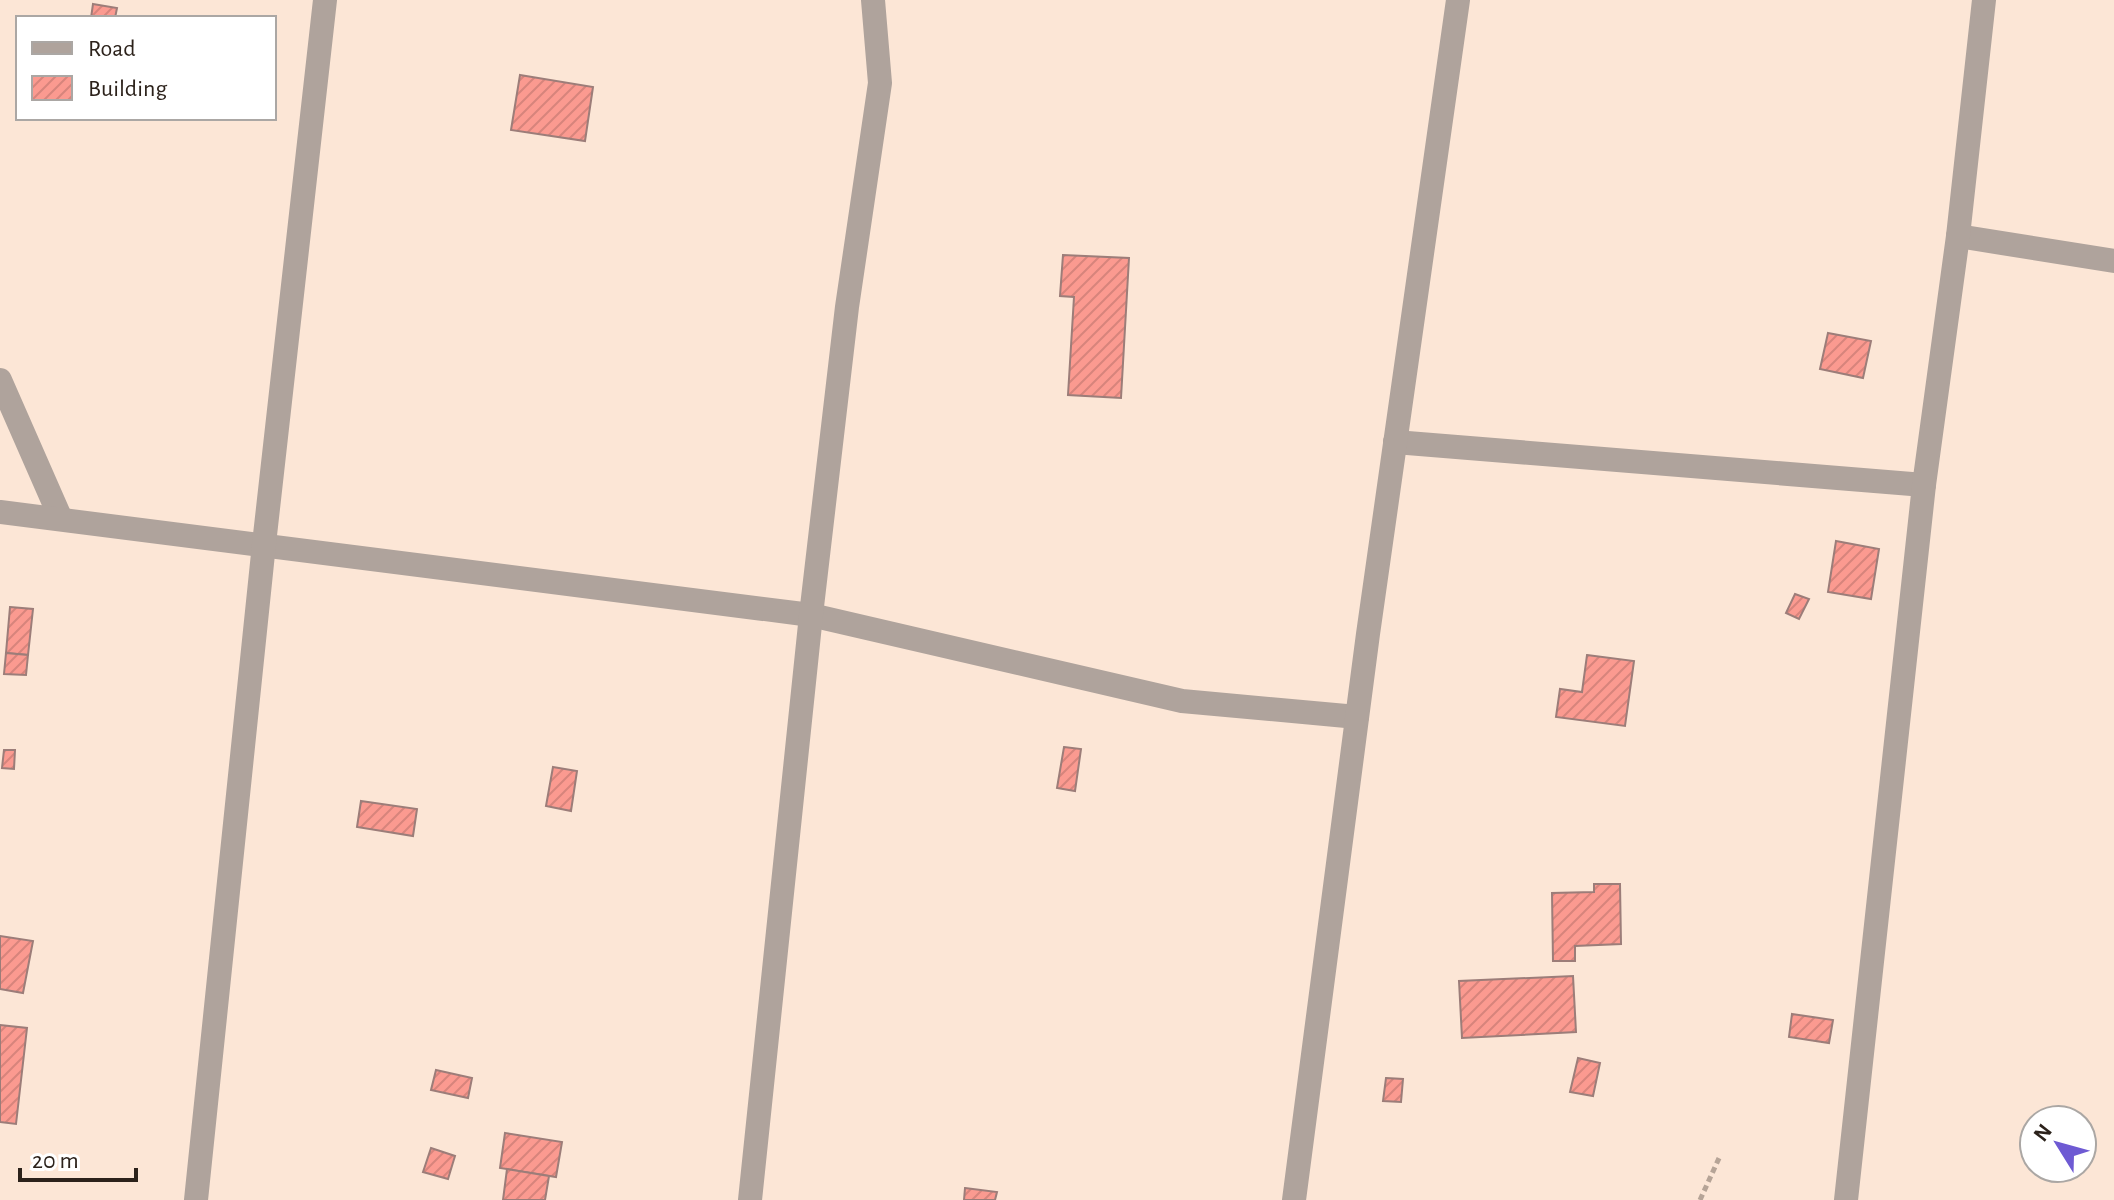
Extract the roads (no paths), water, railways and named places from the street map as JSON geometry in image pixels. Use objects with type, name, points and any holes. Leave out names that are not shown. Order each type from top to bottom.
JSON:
[{"type":"street","points":[[196,1200],[264,544],[325,0]]},
{"type":"street","points":[[750,1200],[811,615],[847,307],[880,83],[873,0]]},
{"type":"street","points":[[1294,1200],[1357,717],[1458,0]]},
{"type":"street","points":[[1846,1200],[1924,485],[1958,236],[1984,0]]},
{"type":"street","points":[[1958,236],[2114,261]]},
{"type":"street","points":[[0,380],[61,519]]},
{"type":"street","points":[[1395,442],[1924,485]]},
{"type":"street","points":[[0,512],[811,615],[1182,701],[1357,717]]}]
